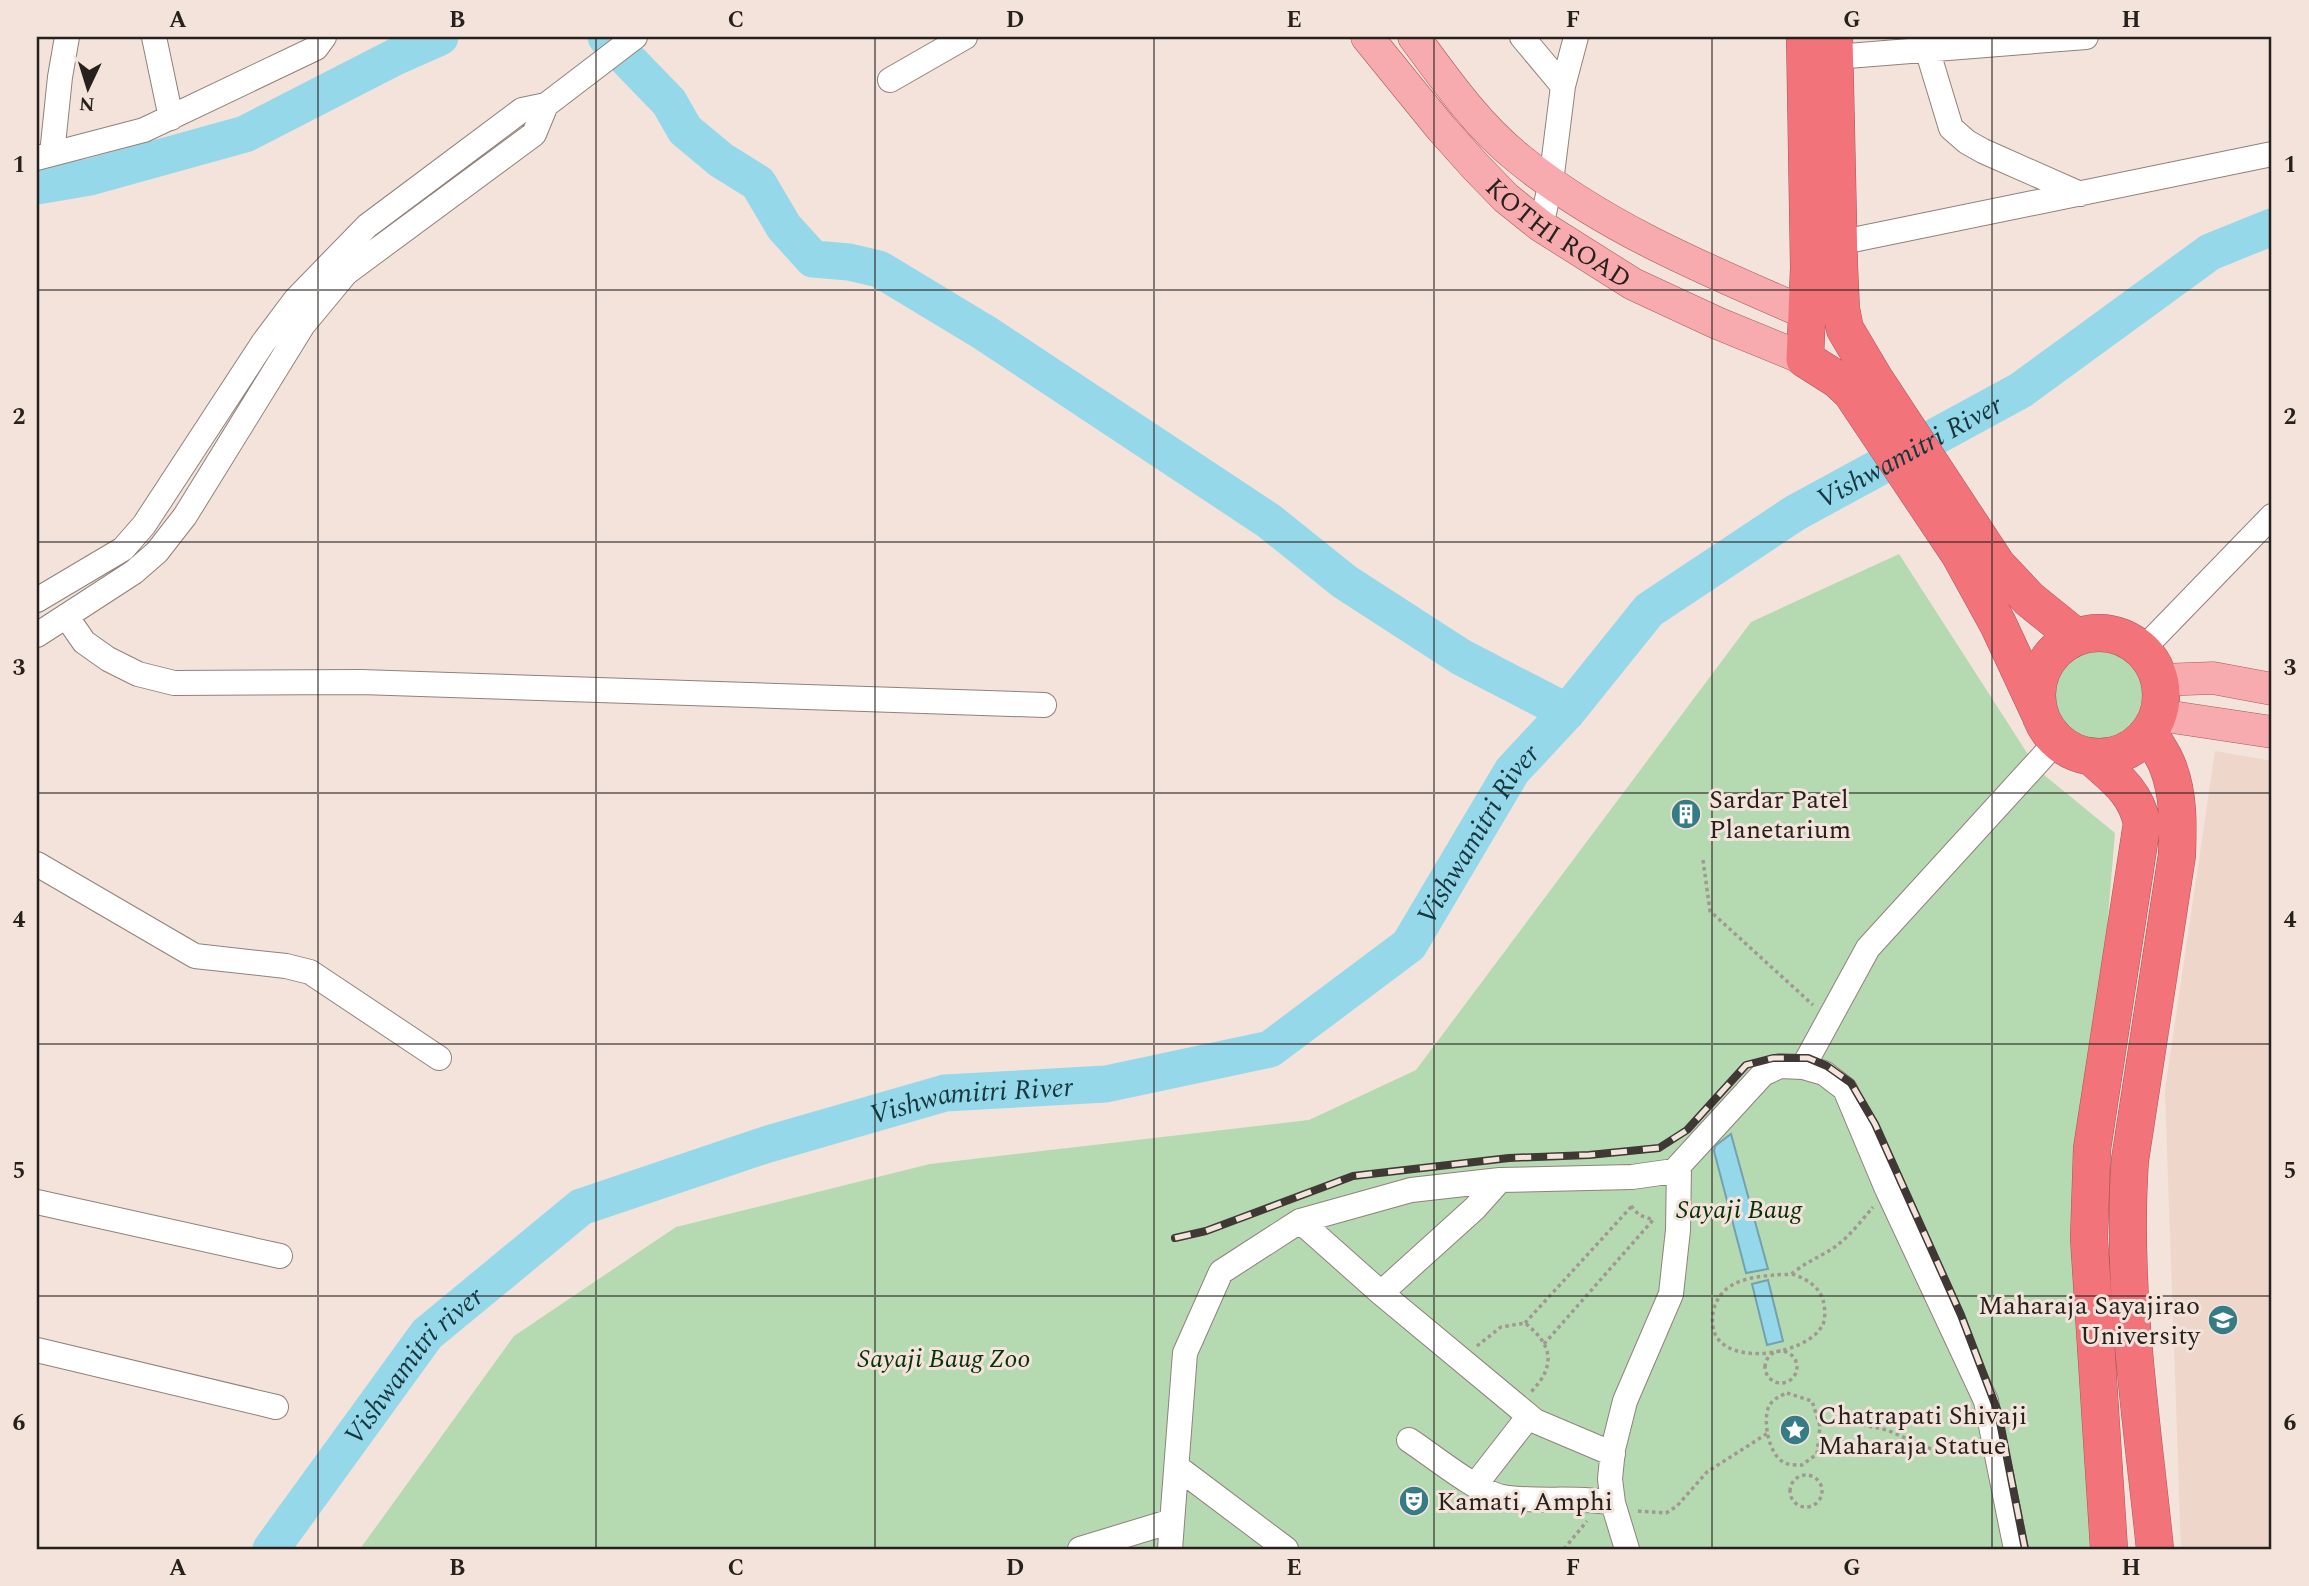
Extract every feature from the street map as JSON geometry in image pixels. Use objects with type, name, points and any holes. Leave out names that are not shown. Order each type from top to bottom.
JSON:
[{"type":"highway","points":[[1805,37],[1808,314],[1805,359],[1854,383]]},
{"type":"highway","points":[[1835,47],[1841,309],[1854,383],[1970,547],[1998,624],[2048,727],[2073,752],[2092,757],[2113,756],[2133,748],[2152,695]]},
{"type":"highway","points":[[1808,314],[1845,329]]},
{"type":"highway","points":[[1970,547],[1997,565],[2029,599],[2076,638]]},
{"type":"highway","points":[[2048,727],[2037,694],[2039,676],[2060,646],[2094,633],[2111,634],[2128,640],[2152,695],[2175,793],[2178,820],[2177,855],[2128,1188],[2127,1252],[2130,1293],[2155,1549]]},
{"type":"highway","points":[[2092,757],[2132,794],[2142,823],[2092,1149],[2089,1238],[2109,1549]]},
{"type":"main road","name":"KOTHI ROAD","points":[[1367,37],[1466,157],[1506,198],[1541,226],[1633,284],[1717,323],[1805,359]]},
{"type":"main road","name":"KOTHI ROAD","points":[[1414,37],[1483,125],[1517,157],[1551,182],[1622,228],[1676,256],[1808,314]]},
{"type":"main road","points":[[2152,695],[2213,678],[2272,689]]},
{"type":"main road","points":[[2152,695],[2272,732]]},
{"type":"street","points":[[67,37],[44,156],[144,130],[316,48],[324,37]]},
{"type":"street","points":[[154,37],[171,118]]},
{"type":"street","points":[[37,600],[122,549],[144,526],[263,343],[296,299],[367,226],[522,110],[546,105],[635,37]]},
{"type":"street","points":[[890,80],[965,37]]},
{"type":"street","points":[[1522,37],[1563,86]]},
{"type":"street","points":[[1541,226],[1551,182],[1563,86],[1576,37]]},
{"type":"street","points":[[1835,47],[1927,49],[1966,41],[2086,37]]},
{"type":"street","points":[[1927,49],[1951,128],[1983,151],[2080,194]]},
{"type":"street","points":[[37,635],[134,572],[152,556],[184,516],[303,326],[346,273],[534,134],[546,105]]},
{"type":"street","points":[[1838,243],[2272,154]]},
{"type":"street","points":[[216,414],[238,432]]},
{"type":"street","points":[[2152,695],[2272,516]]},
{"type":"street","points":[[134,537],[152,556]]},
{"type":"street","points":[[66,616],[85,642],[108,659],[138,674],[174,683],[361,682],[1044,705]]},
{"type":"street","points":[[1803,1068],[1868,947],[1967,839],[2048,727]]},
{"type":"street","points":[[37,864],[195,956],[286,966],[310,972],[439,1058]]},
{"type":"street","points":[[1170,1549],[1185,1353],[1221,1272],[1300,1221],[1411,1191],[1500,1180],[1632,1177],[1674,1171],[1763,1074],[1780,1066],[1824,1073],[1845,1089],[1986,1401],[2016,1549]]},
{"type":"street","points":[[1627,1549],[1610,1505],[1613,1454],[1625,1401],[1671,1294],[1678,1217],[1688,1158]]},
{"type":"street","points":[[1381,1293],[1475,1208],[1500,1180]]},
{"type":"street","points":[[37,1202],[280,1256]]},
{"type":"street","points":[[1300,1221],[1381,1293],[1535,1421],[1613,1454]]},
{"type":"street","points":[[37,1350],[276,1407]]},
{"type":"street","points":[[1476,1484],[1523,1411]]},
{"type":"street","points":[[1409,1440],[1476,1484],[1501,1497],[1610,1505]]},
{"type":"street","points":[[1177,1467],[1286,1549]]},
{"type":"street","points":[[1080,1549],[1172,1521]]},
{"type":"path","points":[[1703,860],[1710,911],[1829,1020]]},
{"type":"path","points":[[1632,1177],[1629,1195],[1631,1206],[1639,1215],[1653,1220],[1678,1217]]},
{"type":"path","points":[[1792,1274],[1838,1245],[1888,1189]]},
{"type":"path","points":[[1462,1360],[1483,1339],[1501,1327],[1525,1323],[1631,1206]]},
{"type":"path","points":[[1544,1344],[1653,1220]]},
{"type":"path","points":[[1792,1274],[1813,1284],[1822,1297],[1825,1312],[1823,1325],[1813,1336],[1797,1345],[1776,1351],[1750,1354],[1731,1351],[1715,1336],[1712,1325],[1714,1308],[1719,1296],[1731,1284],[1758,1277],[1792,1274]]},
{"type":"path","points":[[1523,1411],[1543,1380],[1549,1364],[1541,1335],[1525,1323]]},
{"type":"path","points":[[1776,1351],[1787,1352],[1796,1359],[1797,1370],[1786,1382],[1775,1382],[1765,1371],[1768,1357],[1776,1351]]},
{"type":"path","points":[[1786,1382],[1787,1393]]},
{"type":"path","points":[[1787,1393],[1812,1401],[1820,1423],[1817,1454],[1812,1460],[1802,1465],[1785,1464],[1777,1456],[1768,1433],[1766,1418],[1769,1406],[1777,1397],[1787,1393]]},
{"type":"path","points":[[1820,1423],[1863,1425],[1887,1430],[1940,1453],[1996,1443]]},
{"type":"path","points":[[1564,1549],[1610,1505],[1666,1513],[1677,1506],[1707,1472],[1768,1433]]},
{"type":"path","points":[[1802,1465],[1805,1475]]},
{"type":"path","points":[[1805,1475],[1815,1478],[1822,1490],[1819,1500],[1810,1506],[1799,1505],[1790,1493],[1792,1483],[1805,1475]]},
{"type":"shaded area","name":"Maharaja Sayajirao University","points":[[2215,751],[2272,761],[2272,1549],[2181,1549],[2165,1090]]},
{"type":"green space","name":"Sayaji Baug","points":[[1899,554],[2038,770],[2115,833],[2098,1037],[2091,1549],[360,1549],[514,1336],[676,1227],[930,1164],[1309,1120],[1416,1070],[1751,622]]},
{"type":"green space","points":[[2097,649],[2114,653],[2129,662],[2138,677],[2142,694],[2138,711],[2129,726],[2114,735],[2097,739],[2080,735],[2065,726],[2056,711],[2052,694],[2056,677],[2065,662],[2080,653]]},
{"type":"water","points":[[1731,1134],[1768,1269],[1746,1273],[1714,1151],[1715,1146]]},
{"type":"water","points":[[1768,1280],[1783,1341],[1767,1345],[1752,1284]]},
{"type":"waterway","points":[[37,186],[90,177],[245,134],[395,57],[440,37]]},
{"type":"waterway","points":[[606,37],[669,102],[685,130],[721,160],[758,183],[784,227],[813,259],[849,262],[879,269],[985,333],[1269,521],[1345,582],[1461,657],[1567,712]]},
{"type":"waterway","name":"Vishwamitri River","points":[[271,1549],[427,1334],[581,1207],[765,1145],[945,1093],[1106,1084],[1270,1049],[1409,945],[1512,771],[1567,712],[1649,610],[1795,513],[2021,390],[2210,252],[2272,227]]},
{"type":"railway","points":[[1175,1238],[1206,1231],[1353,1176],[1509,1158],[1589,1155],[1659,1148],[1687,1130],[1746,1065],[1773,1058],[1808,1058],[1827,1066],[1851,1083],[1875,1124],[1961,1315],[1998,1412],[2025,1549]]},
{"type":"place","name":"Sardar Patel Planetarium","points":[[1686,814]]},
{"type":"place","name":"Maharaja Sayajirao University","points":[[2223,1320]]},
{"type":"place","name":"Chatrapati Shivaji Maharaja Statue","points":[[1795,1430]]},
{"type":"place","name":"Kamati, Amphi","points":[[1414,1501]]},
{"type":"park label","name":"Sayaji Baug Zoo","points":[[944,1358]]},
{"type":"water label","name":"Vishwamitri river","points":[[415,1368]]}]
